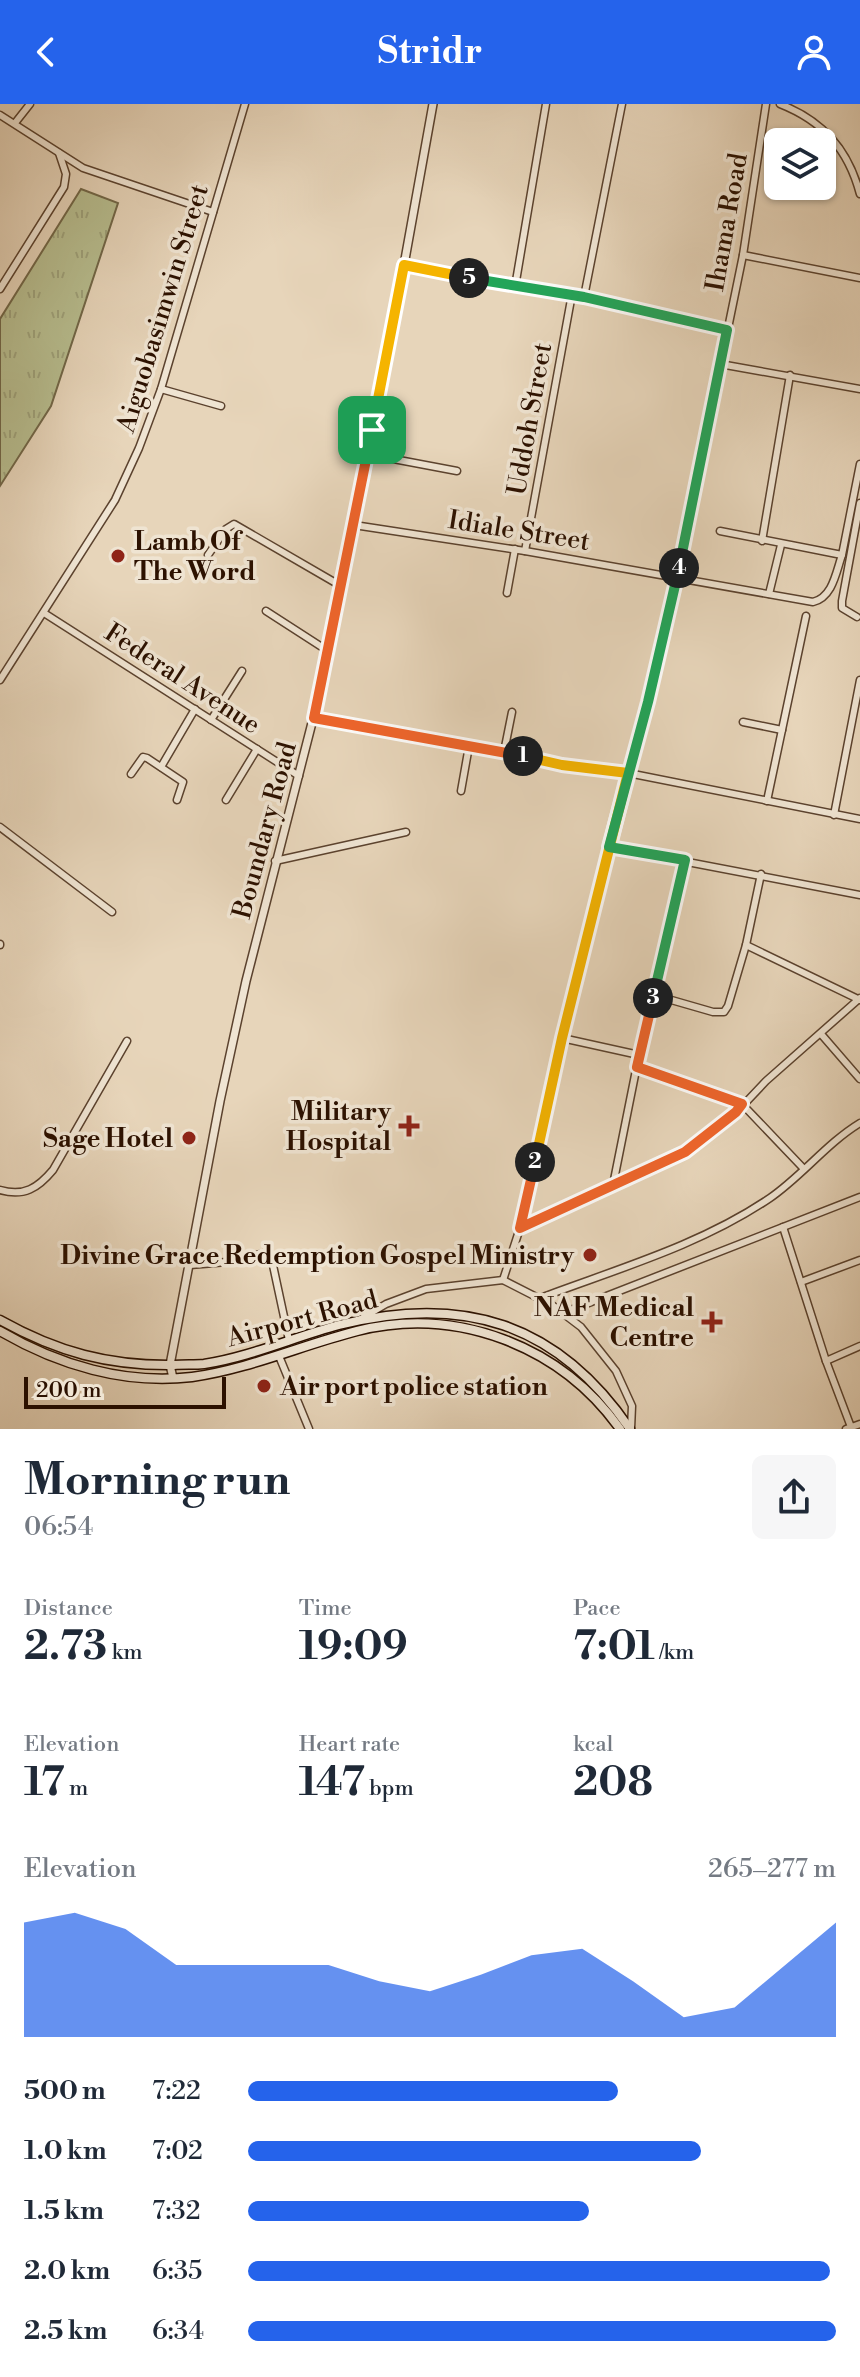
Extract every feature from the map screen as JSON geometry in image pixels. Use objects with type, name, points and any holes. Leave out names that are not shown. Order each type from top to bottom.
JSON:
[{"type":"main road","name":"Airport Road","points":[[0,1331],[44,1354],[88,1369],[139,1377],[173,1378],[218,1372],[279,1356],[382,1315],[465,1314],[501,1323],[540,1342],[596,1386],[630,1429]]},
{"type":"main road","name":"Airport Road","points":[[0,1320],[70,1352],[135,1365],[202,1364],[289,1340],[357,1326],[444,1324],[479,1330],[513,1342],[560,1369],[578,1383],[620,1429]]},
{"type":"street","points":[[15,123],[30,104]]},
{"type":"street","name":"Aiguobasimwin Street","points":[[0,680],[115,500],[139,448],[161,389],[245,104]]},
{"type":"street","name":"Boundary Road","points":[[173,1378],[170,1365],[220,1101],[275,861],[314,718],[354,525],[433,104]]},
{"type":"street","points":[[515,287],[546,104]]},
{"type":"street","points":[[584,297],[622,104]]},
{"type":"street","name":"Ihama Road","points":[[503,1280],[520,1228],[562,1038],[677,577],[743,255],[766,104]]},
{"type":"street","points":[[780,104],[802,113],[831,135],[847,157],[860,194]]},
{"type":"street","points":[[0,115],[83,168],[213,212]]},
{"type":"street","points":[[0,289],[64,187],[66,174],[59,153]]},
{"type":"street","points":[[66,174],[83,168]]},
{"type":"street","points":[[743,255],[860,278]]},
{"type":"street","points":[[404,265],[515,287],[572,294],[727,330]]},
{"type":"street","name":"Uddoh Street","points":[[525,551],[572,294]]},
{"type":"street","points":[[720,364],[860,389]]},
{"type":"street","points":[[762,541],[790,375]]},
{"type":"street","points":[[161,389],[221,406]]},
{"type":"street","points":[[367,454],[457,471]]},
{"type":"street","points":[[720,531],[842,555],[860,464]]},
{"type":"street","points":[[857,617],[842,608],[842,601],[860,503]]},
{"type":"street","points":[[208,555],[226,529],[234,524],[341,586]]},
{"type":"street","name":"Idiale Street","points":[[354,525],[819,601],[829,592],[842,555]]},
{"type":"street","points":[[769,594],[781,545]]},
{"type":"street","points":[[507,593],[515,549]]},
{"type":"street","points":[[266,611],[328,651]]},
{"type":"street","name":"Federal Avenue","points":[[44,613],[299,776]]},
{"type":"street","points":[[767,801],[806,616]]},
{"type":"street","points":[[211,720],[242,671]]},
{"type":"street","points":[[834,815],[860,680]]},
{"type":"street","points":[[161,767],[195,709]]},
{"type":"street","points":[[504,752],[512,712]]},
{"type":"street","points":[[314,718],[562,765],[628,773],[860,819]]},
{"type":"street","points":[[743,722],[782,730]]},
{"type":"street","points":[[461,791],[469,746]]},
{"type":"street","points":[[226,800],[257,749]]},
{"type":"street","points":[[131,774],[143,757],[161,767],[183,782],[177,800]]},
{"type":"street","points":[[0,827],[112,912]]},
{"type":"street","points":[[275,861],[406,832]]},
{"type":"street","points":[[609,847],[860,895]]},
{"type":"street","points":[[613,1185],[639,1055],[685,860]]},
{"type":"street","points":[[654,995],[713,1012],[724,1012],[746,945],[761,874]]},
{"type":"street","points":[[520,1228],[685,1152],[732,1117],[742,1104],[859,999],[746,945]]},
{"type":"street","points":[[821,1034],[860,1079]]},
{"type":"street","points":[[562,1038],[639,1055]]},
{"type":"street","points":[[0,1190],[26,1193],[41,1185],[53,1170],[127,1041]]},
{"type":"street","points":[[637,1067],[742,1104],[804,1169]]},
{"type":"street","points":[[540,1298],[661,1253],[732,1221],[773,1196],[860,1123]]},
{"type":"street","points":[[563,1313],[860,1197]]},
{"type":"street","points":[[783,1227],[849,1428],[860,1424]]},
{"type":"street","points":[[190,1265],[227,1262],[265,1253],[271,1256],[289,1340]]},
{"type":"street","points":[[801,1282],[860,1260]]},
{"type":"street","points":[[357,1326],[386,1304],[426,1289],[503,1280],[540,1298],[581,1327],[616,1371],[632,1406],[630,1429]]},
{"type":"street","points":[[826,1361],[860,1346]]},
{"type":"street","points":[[279,1356],[309,1429]]},
{"type":"green space","points":[[81,189],[118,203],[51,406],[0,486],[0,319]]},
{"type":"place","name":"Lamb Of The Word","points":[[118,556]]},
{"type":"place","name":"Military Hospital","points":[[409,1126]]},
{"type":"place","name":"Sage Hotel","points":[[189,1138]]},
{"type":"place","name":"Divine Grace Redemption Gospel Ministry","points":[[590,1255]]},
{"type":"place","name":"NAF Medical Centre","points":[[712,1322]]},
{"type":"place","name":"Air port police station","points":[[264,1386]]},
{"type":"route","points":[[372,430],[314,718],[562,765],[628,773],[609,847],[562,1038],[520,1228],[685,1152],[732,1117],[742,1104],[637,1067],[685,860],[609,847],[648,702],[677,577],[727,330],[584,297],[404,265],[372,430]]}]
